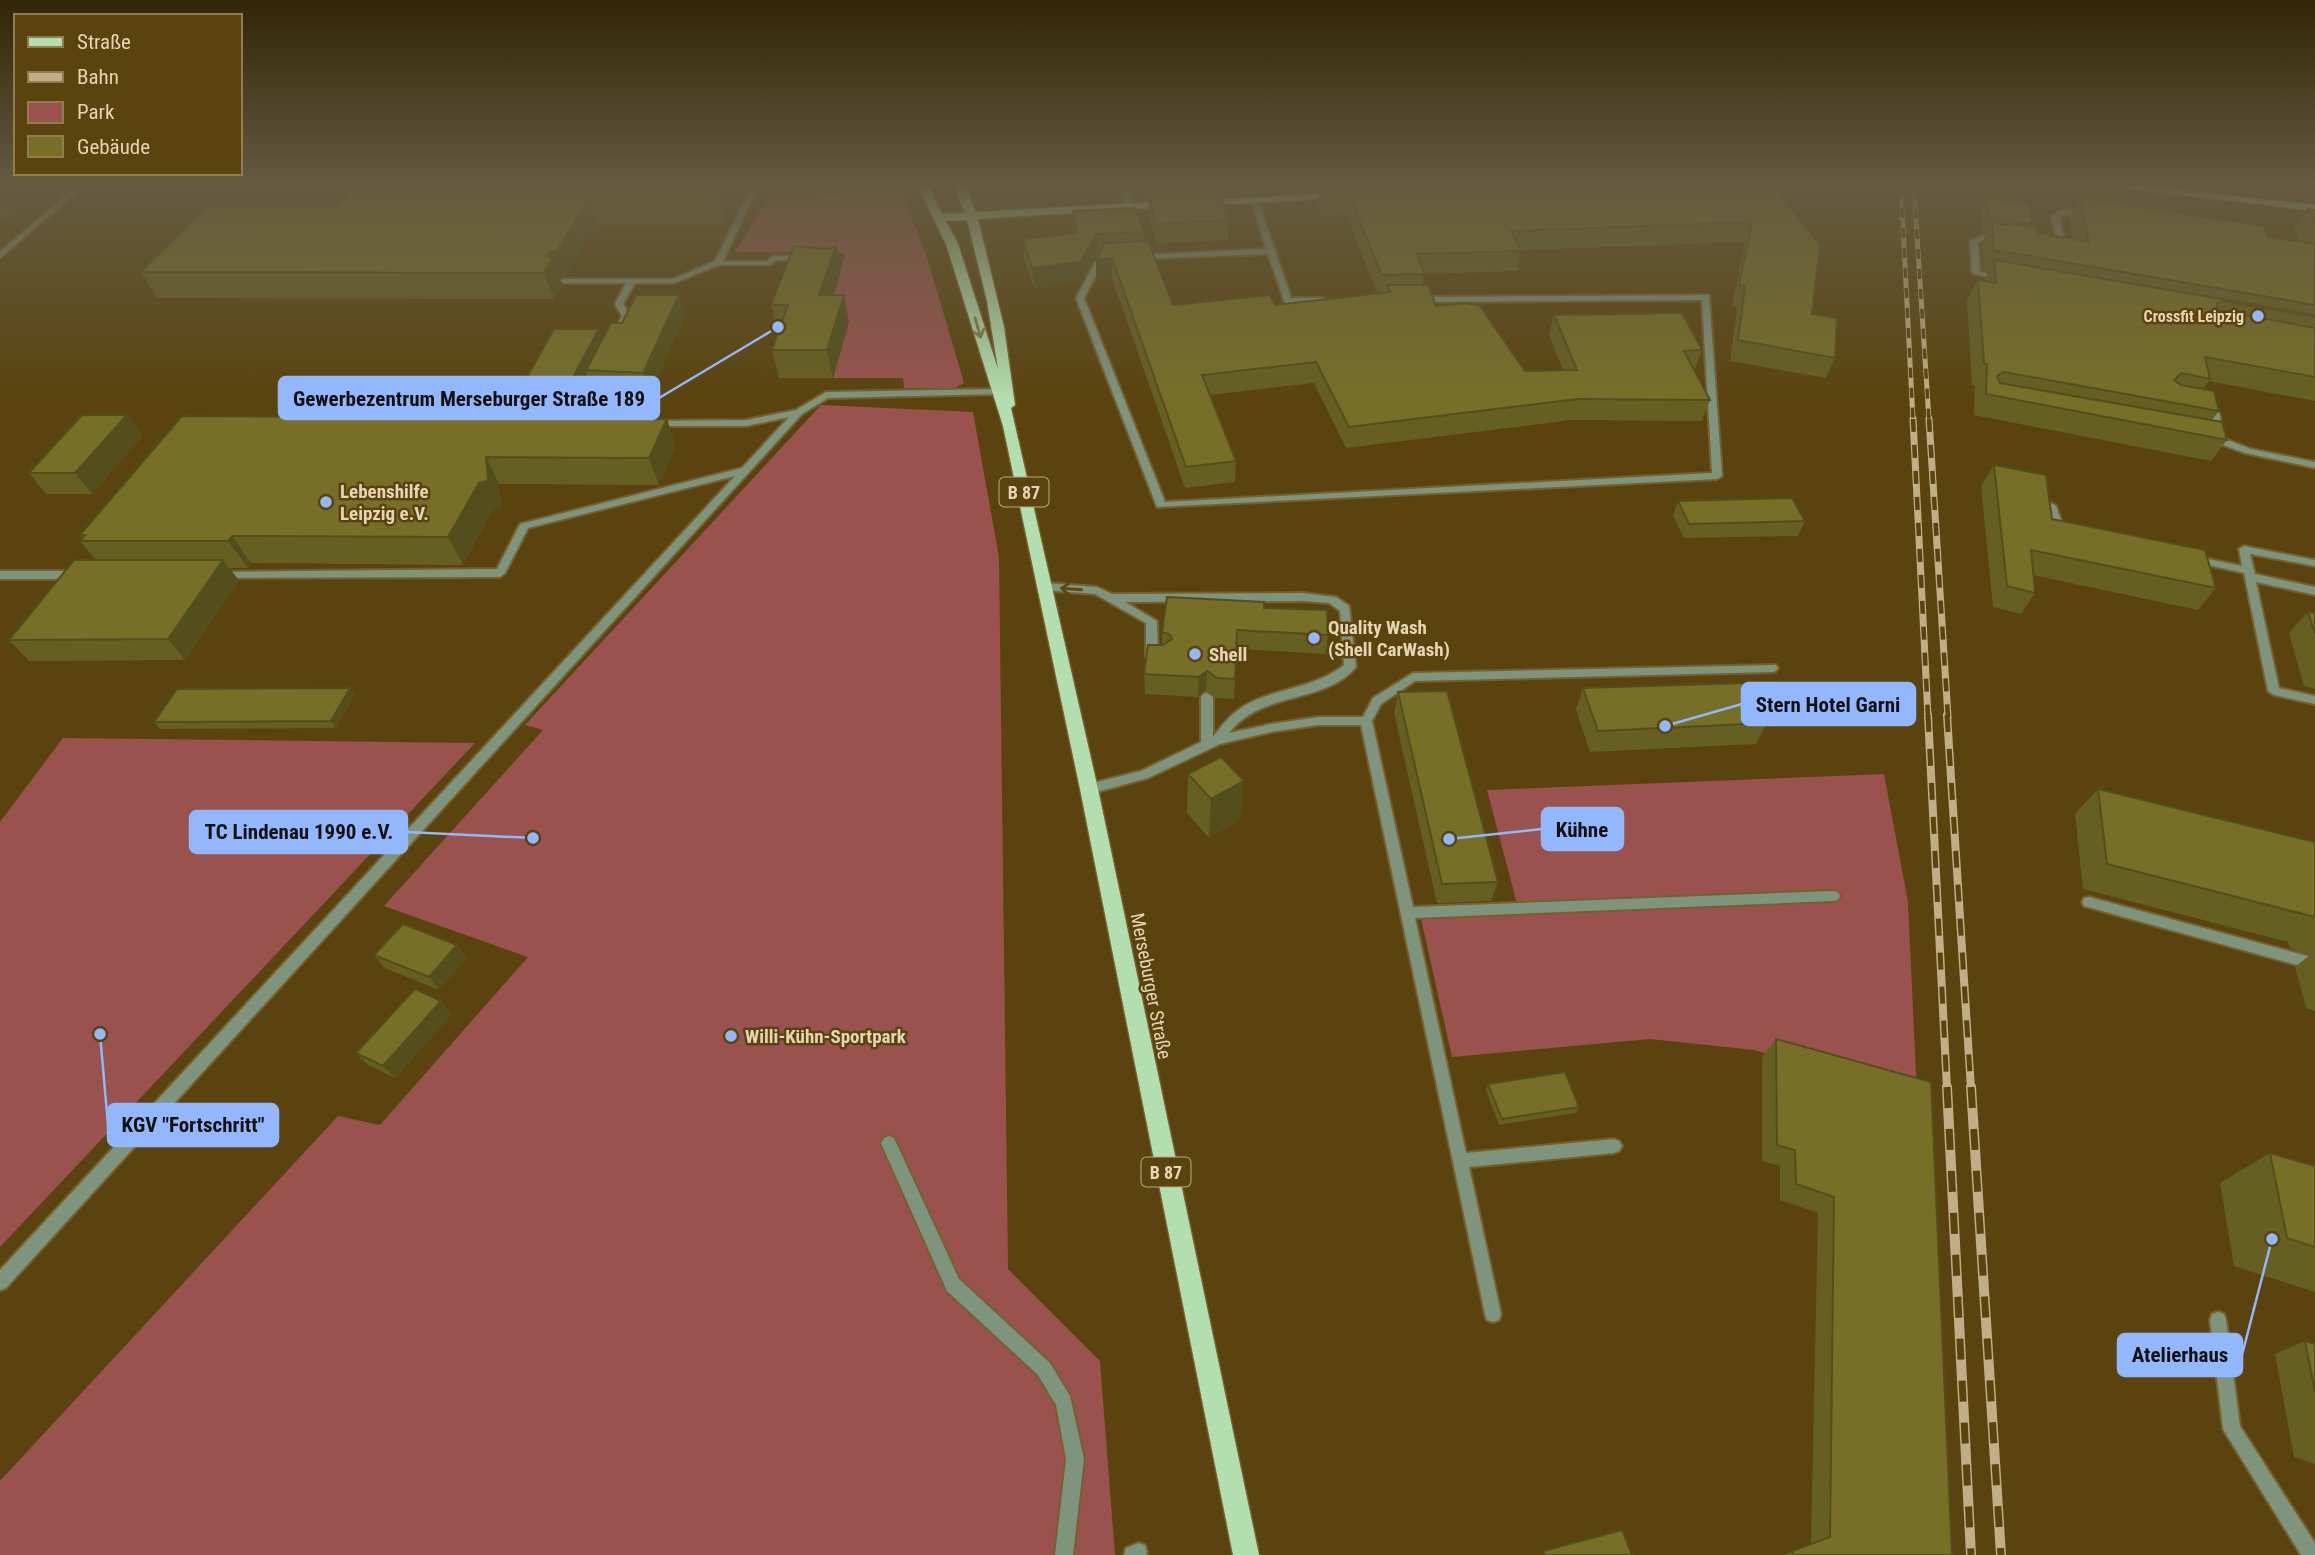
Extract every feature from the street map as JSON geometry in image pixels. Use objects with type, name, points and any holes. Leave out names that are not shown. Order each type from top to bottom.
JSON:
[{"type":"main road","name":"Merseburger Straße","points":[[956,256],[1010,426],[1046,587],[1246,1555]]},
{"type":"main road","name":"Merseburger Straße","points":[[980,256],[1005,359],[1010,426]]},
{"type":"street","points":[[719,263],[723,256]]},
{"type":"street","points":[[1127,257],[1161,256]]},
{"type":"street","points":[[1273,256],[1288,301],[1329,301]]},
{"type":"street","points":[[1975,256],[1976,273],[2009,280]]},
{"type":"street","points":[[1114,257],[1101,258],[1080,298],[1161,505],[1717,476],[1706,298],[1413,300]]},
{"type":"street","points":[[564,281],[674,281],[719,263],[770,263],[773,258],[810,258]]},
{"type":"street","points":[[614,339],[626,316],[619,304],[632,281]]},
{"type":"street","points":[[570,422],[601,363]]},
{"type":"street","points":[[2190,405],[2213,409],[2221,441]]},
{"type":"street","points":[[643,422],[746,423],[799,412]]},
{"type":"street","points":[[556,422],[582,422]]},
{"type":"street","points":[[2208,439],[2315,466]]},
{"type":"street","points":[[210,574],[500,573],[524,526],[746,470]]},
{"type":"street","points":[[0,1282],[746,470]]},
{"type":"street","points":[[2051,506],[2057,530],[2071,533]]},
{"type":"street","points":[[2315,564],[2244,549],[2274,691],[2315,700]]},
{"type":"street","points":[[2180,556],[2315,590]]},
{"type":"street","points":[[0,575],[88,575]]},
{"type":"street","points":[[1097,591],[1152,621],[1152,657],[1163,658]]},
{"type":"street","points":[[1110,598],[1303,597],[1332,600],[1345,609],[1350,667],[1330,680],[1238,713],[1212,742]]},
{"type":"street","points":[[1493,1314],[1366,720],[1377,701],[1413,677],[1772,668]]},
{"type":"street","points":[[1207,697],[1212,742]]},
{"type":"street","points":[[1089,789],[1144,775],[1212,742],[1271,727],[1318,721],[1366,720]]},
{"type":"street","points":[[1407,913],[1833,896]]},
{"type":"street","points":[[2089,902],[2315,964]]},
{"type":"street","points":[[889,1143],[953,1285],[1044,1369],[1065,1402],[1075,1459],[1064,1555]]},
{"type":"lane","points":[[746,470],[799,412],[825,394],[998,392]]},
{"type":"lane","points":[[1046,587],[1097,591]]},
{"type":"lane","points":[[1460,1161],[1614,1146]]},
{"type":"lane","points":[[2218,1320],[2232,1429],[2312,1555]]},
{"type":"green space","points":[[844,256],[926,256],[964,383],[955,388],[904,388],[903,378],[833,378],[849,322],[828,314]]},
{"type":"green space","name":"Willi-Kühn-Sportpark","points":[[821,405],[973,412],[999,557],[1008,1269],[1100,1361],[1115,1555],[0,1555],[0,1481],[338,1116],[380,1125],[528,957],[384,906],[543,730],[525,725]]},
{"type":"green space","points":[[63,738],[475,743],[0,1247],[0,822]]},
{"type":"green space","points":[[1884,774],[1908,902],[1917,1096],[1754,1050],[1650,1039],[1452,1057],[1421,919],[1520,915],[1487,790]]},
{"type":"building","points":[[157,256],[548,256],[552,259],[544,273],[141,272]]},
{"type":"building","points":[[790,256],[833,256],[819,295],[844,295],[827,350],[772,350],[788,305],[771,305]]},
{"type":"building","points":[[1028,256],[1084,256],[1080,262],[1032,268]]},
{"type":"building","points":[[1098,256],[1154,256],[1173,305],[1270,295],[1275,305],[1391,292],[1387,285],[1428,285],[1436,306],[1467,303],[1480,306],[1525,371],[1577,370],[1554,315],[1682,313],[1702,350],[1684,351],[1710,400],[1578,399],[1349,427],[1316,362],[1202,375],[1236,461],[1186,467],[1112,258],[1096,260]]},
{"type":"building","points":[[1374,256],[1418,256],[1424,274],[1382,275]]},
{"type":"building","points":[[1745,256],[1819,256],[1812,314],[1837,318],[1835,358],[1738,340],[1745,286],[1739,285]]},
{"type":"building","points":[[2026,256],[2315,256],[2315,305]]},
{"type":"building","points":[[1994,260],[2315,315],[2223,301],[2217,303],[2217,310],[2315,328],[2315,377],[2205,357],[2210,379],[2182,373],[2174,380],[2181,385],[2214,391],[2219,411],[2004,372],[1997,376],[2000,383],[2222,422],[2227,440],[1986,394],[1987,364],[1984,364],[1978,280],[1996,283]]},
{"type":"building","points":[[636,295],[679,295],[643,373],[586,370],[611,323],[622,323]]},
{"type":"building","points":[[554,329],[599,329],[573,377],[527,377]]},
{"type":"building","points":[[82,415],[127,415],[75,473],[29,473]]},
{"type":"building","name":"Lebenshilfe Leipzig e.V.","points":[[182,416],[667,419],[649,458],[486,457],[488,481],[479,483],[448,537],[232,536],[228,541],[80,541],[85,535],[80,535]]},
{"type":"building","points":[[1994,465],[2046,475],[2052,519],[2205,550],[2216,588],[2031,550],[2035,593],[2007,586]]},
{"type":"building","points":[[1792,498],[1805,521],[1689,524],[1678,501]]},
{"type":"building","points":[[74,560],[223,560],[168,639],[9,640]]},
{"type":"building","points":[[1167,597],[1264,602],[1264,608],[1327,610],[1328,635],[1237,630],[1235,679],[1217,678],[1207,671],[1199,677],[1144,674],[1148,645],[1163,645],[1172,639],[1169,634],[1162,632]]},
{"type":"building","points":[[2308,612],[2315,613],[2315,634]]},
{"type":"building","points":[[1748,683],[1767,723],[1598,731],[1583,688]]},
{"type":"building","points":[[350,688],[331,721],[154,722],[177,689]]},
{"type":"building","points":[[1447,691],[1498,882],[1442,884],[1398,692]]},
{"type":"building","points":[[1221,757],[1244,781],[1211,799],[1188,774]]},
{"type":"building","points":[[2098,789],[2315,842],[2315,917],[2107,864]]},
{"type":"building","points":[[403,924],[457,945],[429,977],[374,955]]},
{"type":"building","points":[[415,989],[441,1001],[383,1066],[356,1053]]},
{"type":"building","points":[[1776,1039],[1931,1082],[1952,1555],[1794,1555],[1792,1551],[1830,1537],[1834,1197],[1796,1184],[1795,1150],[1777,1145]]},
{"type":"building","points":[[1565,1072],[1579,1107],[1502,1119],[1488,1084]]},
{"type":"building","points":[[2270,1153],[2315,1166],[2315,1247],[2287,1238]]},
{"type":"building","points":[[2305,1341],[2315,1344],[2315,1392]]},
{"type":"building","points":[[1622,1530],[1632,1555],[1545,1555],[1543,1551]]},
{"type":"railway","points":[[1904,256],[1913,420]]},
{"type":"railway","points":[[1918,256],[1929,420]]},
{"type":"railway","points":[[1913,419],[1928,717]]},
{"type":"railway","points":[[1929,419],[1948,717]]},
{"type":"railway","points":[[1928,715],[1947,1089]]},
{"type":"railway","points":[[1947,715],[1971,1089]]},
{"type":"railway","points":[[1947,1087],[1971,1555]]},
{"type":"railway","points":[[1971,1087],[2001,1555]]},
{"type":"place","name":"Crossfit Leipzig","points":[[2258,316]]},
{"type":"place","name":"Gewerbezentrum Merseburger Straße 189","points":[[778,327]]},
{"type":"place","name":"Lebenshilfe Leipzig e.V.","points":[[326,502]]},
{"type":"place","name":"Quality Wash (Shell CarWash)","points":[[1314,638]]},
{"type":"place","name":"Shell","points":[[1195,654]]},
{"type":"place","name":"Stern Hotel Garni","points":[[1665,726]]},
{"type":"place","name":"TC Lindenau 1990 e.V.","points":[[533,838]]},
{"type":"place","name":"Kühne","points":[[1449,839]]},
{"type":"place","name":"KGV \"Fortschritt\"","points":[[100,1034]]},
{"type":"place","name":"Willi-Kühn-Sportpark","points":[[731,1036]]},
{"type":"place","name":"Atelierhaus","points":[[2272,1239]]}]
